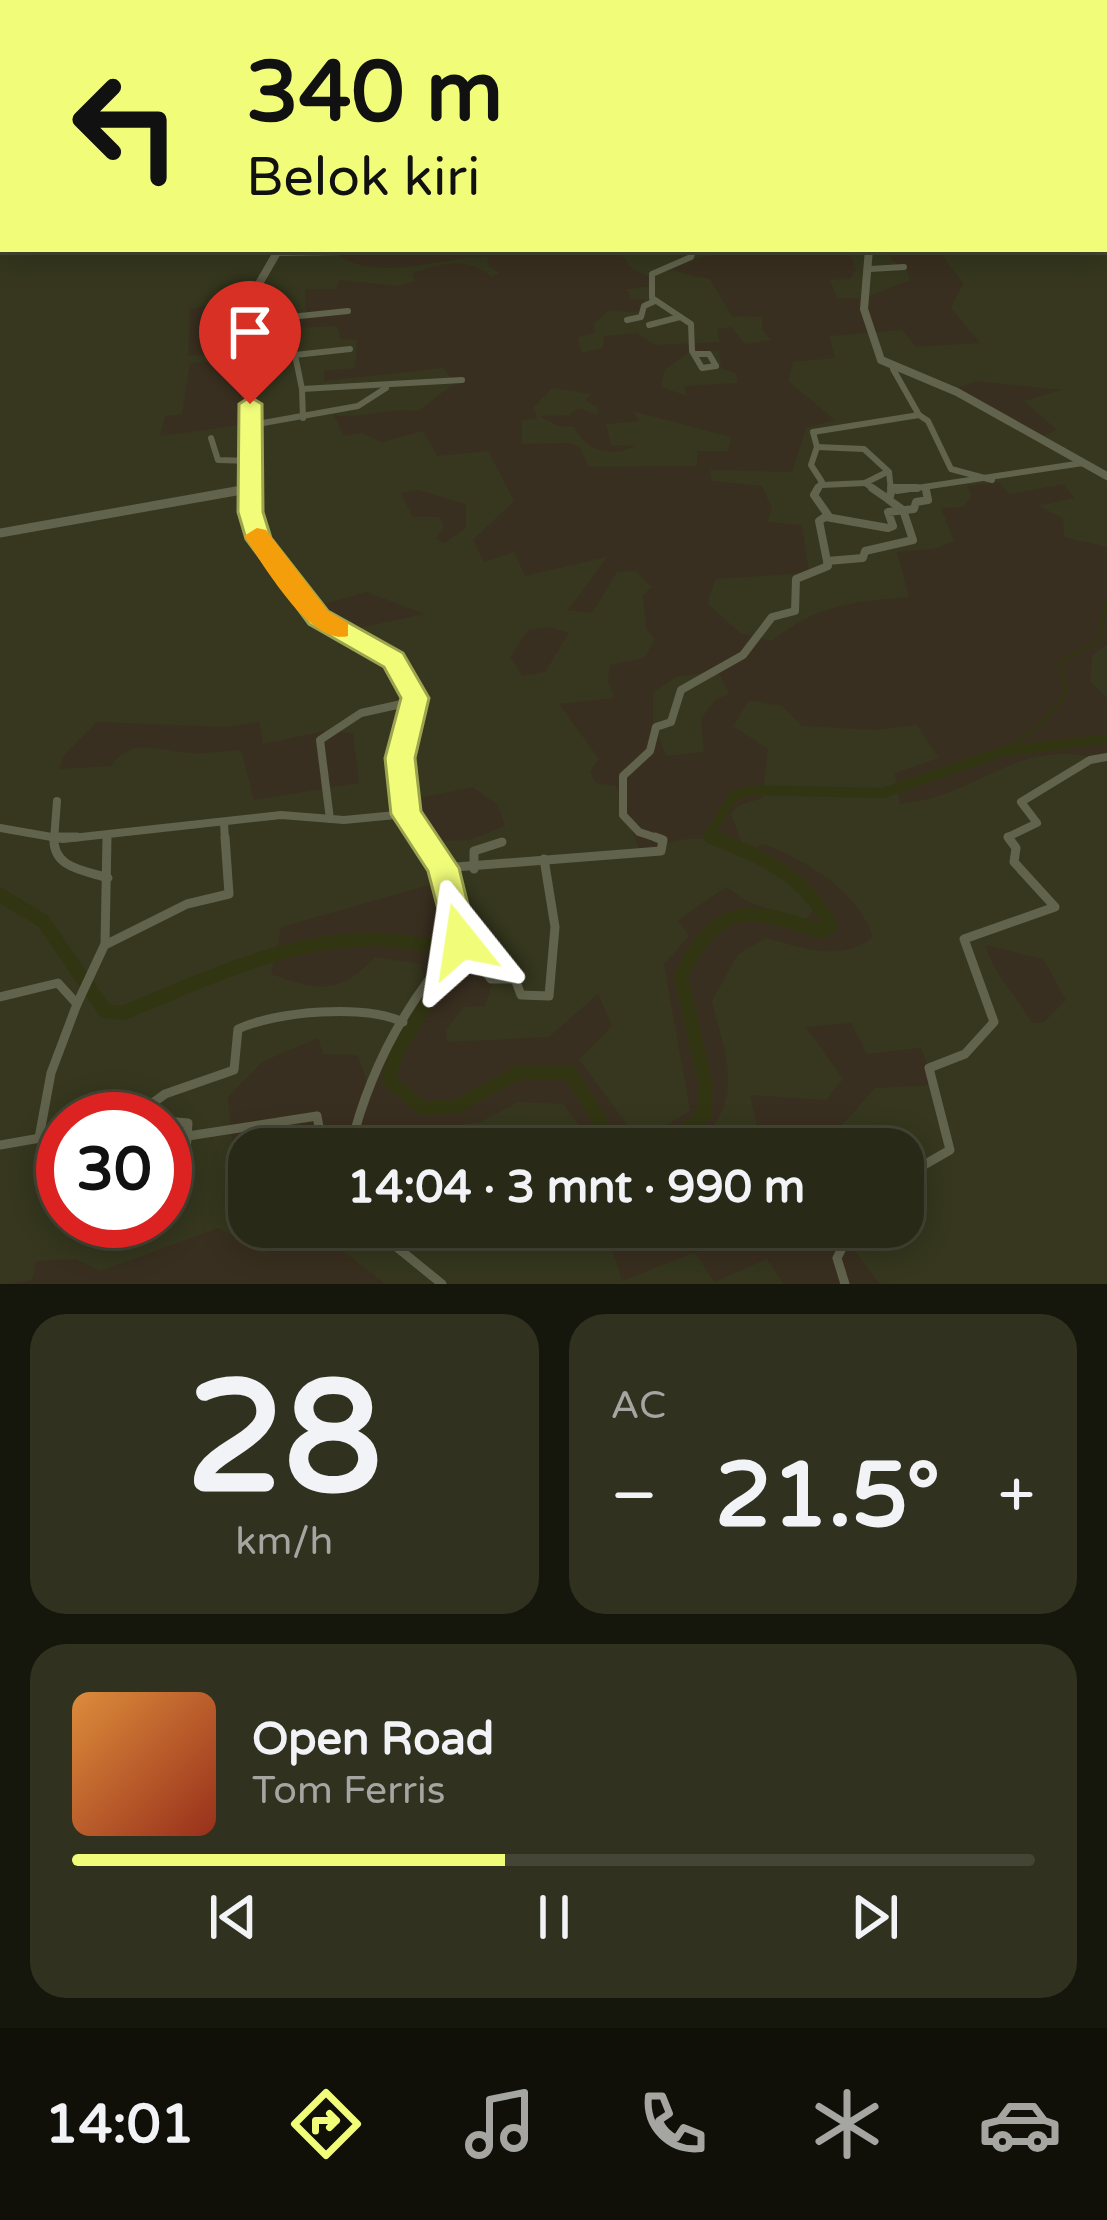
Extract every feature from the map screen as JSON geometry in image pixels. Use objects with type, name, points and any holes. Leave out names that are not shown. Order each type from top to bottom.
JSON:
[{"type":"street","points":[[276,252],[250,297],[251,525],[324,623],[394,660],[416,701],[400,758],[406,814],[443,868],[461,941],[490,979],[515,980],[521,995],[550,996],[555,927],[544,859]]},
{"type":"street","points":[[655,302],[652,274],[693,252]]},
{"type":"street","points":[[868,252],[864,309],[877,351],[951,470],[992,480]]},
{"type":"street","points":[[870,269],[904,268]]},
{"type":"street","points":[[655,302],[691,325],[696,355]]},
{"type":"street","points":[[627,320],[641,317],[644,306],[655,302]]},
{"type":"street","points":[[251,321],[347,311]]},
{"type":"street","points":[[650,325],[680,317]]},
{"type":"street","points":[[251,359],[350,349]]},
{"type":"street","points":[[296,355],[303,418]]},
{"type":"street","points":[[892,369],[948,388],[1107,476]]},
{"type":"street","points":[[250,376],[271,376]]},
{"type":"street","points":[[302,389],[462,380]]},
{"type":"street","points":[[252,425],[358,406],[388,387]]},
{"type":"street","points":[[821,485],[812,465],[817,447],[812,436],[817,430],[919,415]]},
{"type":"street","points":[[211,438],[218,460],[253,461]]},
{"type":"street","points":[[817,447],[864,449],[889,472],[890,496]]},
{"type":"street","points":[[890,496],[1083,464]]},
{"type":"street","points":[[821,485],[865,483],[889,472]]},
{"type":"street","points":[[827,561],[863,558],[865,551],[914,540],[903,510],[890,496],[865,483]]},
{"type":"street","points":[[821,485],[814,495],[827,508],[826,517]]},
{"type":"street","points":[[0,532],[253,488]]},
{"type":"street","points":[[443,868],[662,850],[663,840],[639,832],[623,815],[622,771],[628,761],[650,752],[656,727],[671,722],[681,690],[742,655],[772,616],[795,611],[796,579],[824,568],[827,561],[819,520],[826,517],[888,528],[893,526],[888,512],[928,500],[926,490]]},
{"type":"street","points":[[330,819],[320,740],[361,713],[416,701]]},
{"type":"street","points":[[924,1165],[950,1150],[929,1068],[965,1054],[994,1024],[964,938],[1055,907],[1014,862],[1016,848],[1008,837],[1037,823],[1021,802],[1090,760],[1107,758]]},
{"type":"street","points":[[56,801],[53,851],[61,863],[108,878]]},
{"type":"street","points":[[0,827],[55,838],[281,815],[330,819],[406,814]]},
{"type":"street","points":[[107,944],[187,904],[229,894],[224,823]]},
{"type":"street","points":[[77,1004],[99,973],[107,944],[107,836]]},
{"type":"street","points":[[474,869],[474,851],[502,842]]},
{"type":"street","points":[[354,1128],[370,1082],[434,967],[461,941]]},
{"type":"street","points":[[0,997],[58,983],[77,1004],[47,1092]]},
{"type":"street","points":[[172,1092],[234,1070],[238,1029],[251,1022],[284,1013],[390,1016],[403,1022]]},
{"type":"street","points":[[240,1128],[317,1116],[319,1128]]},
{"type":"street","points":[[192,1135],[228,1130]]},
{"type":"street","points":[[0,1145],[36,1139]]},
{"type":"street","points":[[398,1248],[442,1284]]},
{"type":"street","points":[[842,1248],[837,1258],[845,1284]]},
{"type":"shaded area","points":[[343,252],[630,252],[620,254],[633,269],[651,278],[649,286],[627,289],[631,300],[644,299],[647,312],[608,311],[594,324],[595,333],[577,337],[582,353],[603,348],[604,336],[637,333],[655,345],[720,342],[717,329],[731,327],[745,344],[771,340],[762,329],[762,317],[732,316],[710,279],[670,270],[713,255],[850,252],[856,270],[850,279],[830,280],[837,298],[864,298],[910,280],[907,269],[892,260],[890,252],[939,252],[963,283],[951,308],[980,343],[916,347],[902,330],[829,336],[835,358],[793,362],[788,381],[835,420],[806,428],[792,472],[710,470],[712,481],[762,486],[772,509],[767,522],[802,525],[809,573],[716,579],[707,603],[740,633],[772,641],[820,612],[909,597],[897,552],[933,549],[954,541],[941,508],[963,507],[972,496],[967,486],[999,482],[1009,494],[1064,484],[1074,498],[1039,506],[1063,518],[1064,537],[1107,547],[1107,645],[1092,655],[1090,681],[1107,698],[1107,762],[1049,755],[929,799],[900,804],[895,773],[939,758],[917,725],[875,730],[802,726],[782,706],[749,700],[733,726],[768,749],[762,798],[740,805],[731,814],[745,852],[765,844],[814,869],[856,905],[873,937],[835,951],[766,938],[738,954],[712,1001],[728,1080],[720,1114],[711,1128],[661,1128],[690,1111],[664,964],[689,936],[678,920],[726,887],[748,902],[805,921],[815,908],[765,865],[720,843],[688,839],[639,849],[616,786],[596,783],[590,771],[599,759],[559,704],[615,698],[608,681],[610,665],[644,658],[655,640],[646,629],[643,595],[651,587],[636,571],[617,572],[592,613],[568,610],[607,557],[525,576],[514,552],[484,562],[473,540],[514,501],[488,451],[437,456],[423,431],[381,442],[362,433],[343,436],[334,415],[418,411],[455,383],[443,368],[324,381],[324,371],[355,368],[357,340],[341,339],[337,326],[252,330],[251,321],[306,315],[305,289],[336,289],[340,280],[399,286],[415,281],[412,273],[454,263],[473,266],[492,277],[499,273],[489,267],[487,256],[373,267],[340,256]],"holes":[[[719,350],[721,368],[736,373],[738,383],[684,386],[687,396],[661,387],[665,369],[689,352]],[[552,388],[591,394],[585,400],[597,407],[598,415],[578,408],[570,415],[540,416],[558,426],[574,427],[585,442],[608,452],[635,446],[611,445],[606,424],[639,421],[633,411],[731,437],[728,451],[697,451],[697,466],[589,467],[580,448],[569,443],[522,444],[522,420],[537,419],[534,407]],[[718,671],[729,694],[715,700],[701,719],[704,752],[666,756],[653,721],[653,692],[676,677]]]},
{"type":"shaded area","points":[[243,298],[247,330],[230,335],[229,352],[188,356],[190,309]]},
{"type":"shaded area","points":[[241,360],[241,425],[160,436],[165,416],[182,414],[190,363]]},
{"type":"shaded area","points":[[976,381],[1062,390],[1024,401],[1057,430],[1037,438],[953,390]]},
{"type":"shaded area","points":[[418,490],[466,504],[466,528],[445,543],[436,539],[444,527],[439,517],[413,517],[401,493]]},
{"type":"shaded area","points":[[366,592],[425,614],[344,631],[312,608]]},
{"type":"shaded area","points":[[548,627],[569,633],[545,672],[522,676],[510,657],[528,630]]},
{"type":"shaded area","points":[[97,722],[227,727],[259,722],[263,744],[323,731],[353,733],[359,783],[254,800],[241,750],[197,753],[138,748],[119,756],[111,766],[59,769],[64,755]]},
{"type":"shaded area","points":[[472,787],[498,805],[505,826],[470,840],[427,842],[408,816],[410,800]]},
{"type":"shaded area","points":[[447,880],[464,943],[494,978],[485,1006],[464,1007],[446,1030],[447,1042],[549,1037],[598,994],[612,1026],[579,1059],[629,1128],[581,1128],[563,1104],[518,1102],[481,1122],[441,1128],[231,1128],[228,1097],[262,1062],[318,1038],[323,1054],[358,1055],[367,1082],[387,1040],[427,986],[420,964],[375,957],[350,978],[327,986],[271,974],[281,927]]},
{"type":"shaded area","points":[[985,945],[1043,959],[1066,1000],[1044,1022],[1032,1023]]},
{"type":"shaded area","points":[[851,1023],[867,1054],[921,1048],[935,1085],[875,1088],[843,1128],[757,1128],[750,1095],[826,1100],[843,1079],[806,1027]]},
{"type":"shaded area","points":[[219,1228],[228,1233],[228,1248],[254,1248],[264,1254],[268,1248],[339,1248],[386,1284],[11,1284],[32,1280],[36,1261],[76,1259],[100,1271],[164,1248],[192,1248],[192,1238]]},
{"type":"shaded area","points":[[612,1248],[852,1248],[880,1284],[784,1284],[767,1259],[714,1282],[695,1252],[622,1281]]},
{"type":"waterway","points":[[1004,751],[1039,726],[1066,694],[1059,663],[1098,641],[1107,600]]},
{"type":"waterway","points":[[719,840],[709,836],[734,795],[753,790],[883,793],[1004,751],[1107,739]]},
{"type":"waterway","points":[[688,1128],[704,1115],[706,1086],[681,977],[694,952],[708,934],[738,916],[775,917],[822,932],[831,926],[795,880],[711,837]]},
{"type":"waterway","points":[[0,895],[43,921],[105,1011],[123,1013],[240,966],[319,944],[401,941],[443,949],[448,967],[395,1056],[389,1081],[423,1108],[456,1107],[519,1072],[570,1072],[604,1128]]},
{"type":"slow traffic","points":[[257,536],[318,618],[338,629]]},
{"type":"route","points":[[250,404],[251,525],[318,618],[394,660],[415,698],[400,758],[406,814],[443,868],[461,941]]}]
